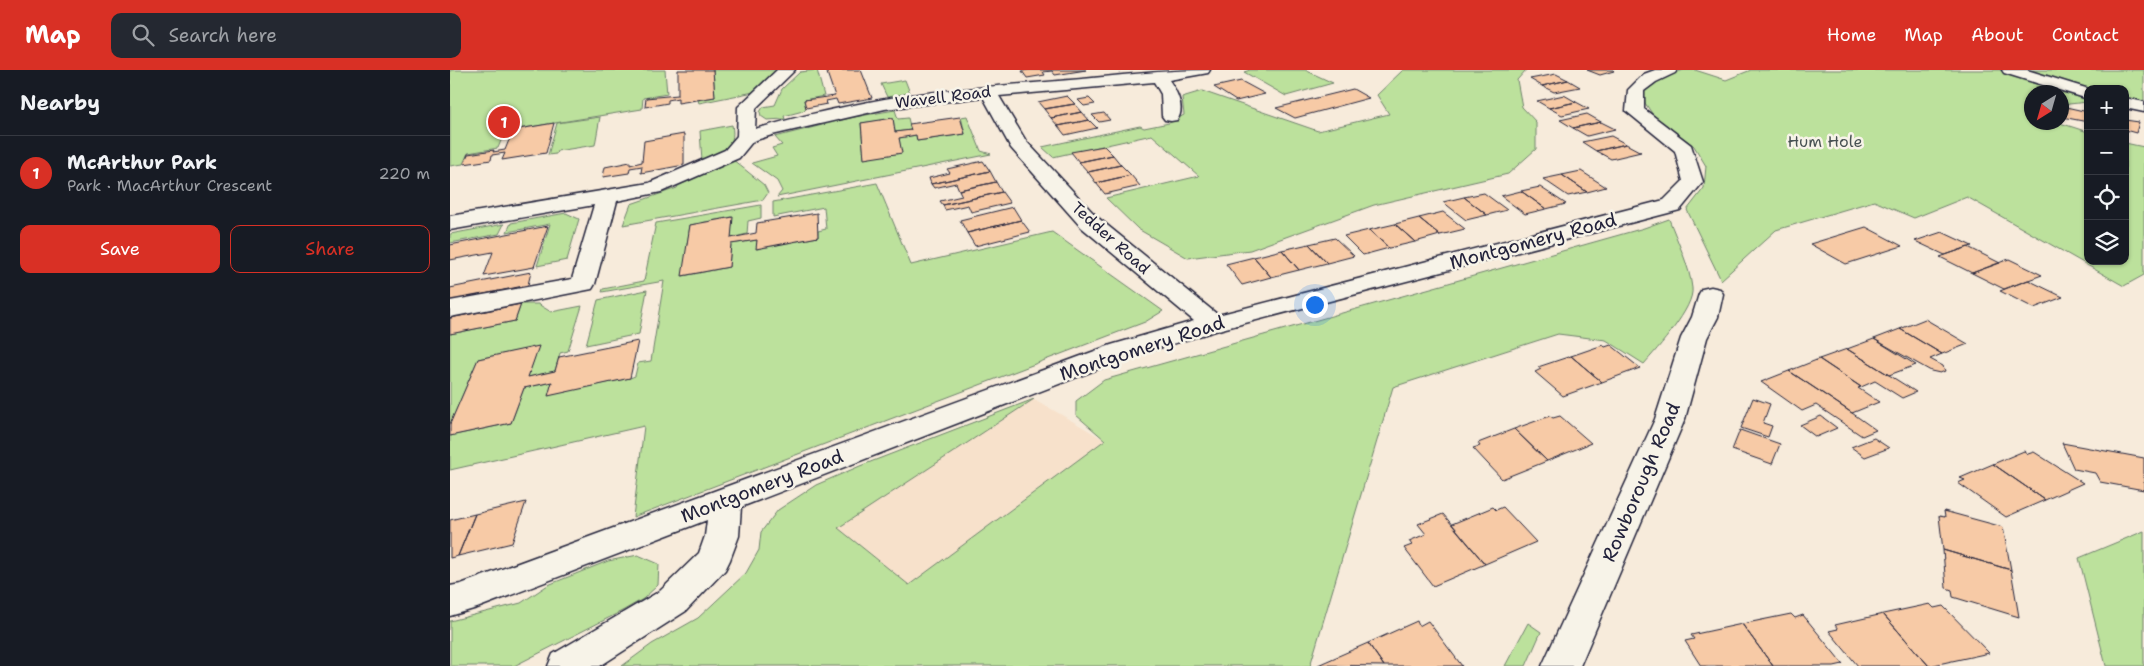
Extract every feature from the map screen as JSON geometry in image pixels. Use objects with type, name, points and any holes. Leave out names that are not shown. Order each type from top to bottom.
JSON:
[{"type":"street","points":[[450,224],[654,188],[732,154],[746,137],[745,121],[747,108],[787,70]]},
{"type":"street","name":"Wavell Road","points":[[746,137],[792,124],[880,105],[988,92],[1159,77],[1202,70]]},
{"type":"street","name":"Montgomery Road","points":[[450,601],[464,598],[1120,351],[1213,324],[1672,204],[1693,182],[1684,149],[1635,111],[1636,90],[1650,78],[1669,70]]},
{"type":"street","points":[[2010,70],[2084,93]]},
{"type":"street","points":[[1159,77],[1170,94],[1171,116]]},
{"type":"street","name":"Tedder Road","points":[[988,92],[1018,144],[1089,222],[1213,324]]},
{"type":"street","points":[[2129,105],[2144,107]]},
{"type":"street","points":[[450,309],[583,284],[607,197]]},
{"type":"street","name":"Rowborough Road","points":[[1561,666],[1670,419],[1694,338],[1705,317],[1711,294]]},
{"type":"street","points":[[567,666],[673,601],[713,560],[722,536],[725,500]]},
{"type":"shaded area","points":[[1034,399],[1105,440],[909,585],[838,528]]},
{"type":"green space","points":[[450,70],[665,70],[667,94],[643,98],[642,109],[505,131],[498,148],[468,153],[463,164],[450,166]]},
{"type":"green space","points":[[713,70],[780,70],[754,92],[699,103],[698,100],[715,97]]},
{"type":"green space","points":[[817,70],[824,96],[804,100],[806,108],[803,111],[784,116],[785,119],[767,120],[761,116],[760,112],[763,107],[775,105],[782,89],[800,72]]},
{"type":"green space","points":[[1250,70],[1305,70],[1333,83],[1286,96],[1244,72]]},
{"type":"green space","points":[[1403,70],[1526,70],[1517,80],[1522,107],[1536,122],[1536,149],[1508,174],[1374,205],[1250,250],[1188,258],[1138,229],[1106,198],[1199,176],[1152,135],[1053,157],[1042,147],[1140,126],[1144,128],[1169,123],[1184,115],[1182,97],[1202,91],[1318,131],[1389,114],[1377,95]]},
{"type":"green space","name":"Hum Hole","points":[[1684,70],[1695,70],[1726,80],[1751,70],[2144,70],[2144,101],[2129,99],[2129,85],[2084,85],[2084,102],[2069,104],[2069,85],[2024,85],[2024,130],[2069,130],[2069,126],[2084,131],[2084,263],[1967,197],[1914,218],[1874,201],[1776,230],[1721,280],[1687,210],[1704,188],[1706,166],[1694,146],[1653,115],[1645,103],[1644,88],[1659,78]]},
{"type":"green space","points":[[905,80],[910,93],[887,97],[881,84]]},
{"type":"green space","points":[[895,110],[898,119],[908,118],[911,130],[895,132],[893,119],[861,123],[864,158],[901,153],[899,138],[916,135],[917,141],[965,134],[961,117],[967,116],[981,151],[991,154],[777,197],[782,191],[777,181],[752,163],[777,156],[772,148],[782,145],[775,137],[854,117]]},
{"type":"green space","points":[[600,117],[595,145],[557,151],[556,154],[548,155],[557,123]]},
{"type":"green space","points":[[732,125],[733,133],[730,145],[721,152],[702,161],[700,131]]},
{"type":"green space","name":"Hum Hole","points":[[2129,144],[2144,147],[2144,275],[2124,286],[2087,265],[2129,265]]},
{"type":"green space","points":[[732,159],[764,185],[768,193],[763,200],[623,225],[631,204],[677,188],[679,184]]},
{"type":"green space","points":[[877,183],[911,265],[1052,232],[1163,311],[1145,322],[633,517],[644,426],[450,470],[450,436],[511,423],[524,388],[552,382],[549,395],[630,378],[635,376],[638,363],[651,361],[664,281],[602,292],[603,289],[644,281],[656,223],[761,205],[761,218],[748,221],[747,234],[731,238],[732,217],[690,225],[683,276],[729,267],[731,244],[757,240],[757,249],[818,237],[818,231],[826,229],[824,207],[773,217],[773,202]]},
{"type":"green space","points":[[566,213],[579,219],[567,260],[537,266],[550,224],[507,232],[511,223]]},
{"type":"green space","points":[[1669,219],[1689,271],[1692,288],[1691,296],[1682,316],[1644,364],[1606,340],[1558,334],[1393,387],[1310,666],[622,666],[652,644],[698,618],[746,573],[759,550],[761,532],[778,510],[816,485],[860,466],[1034,399],[838,528],[909,585],[1105,440],[1076,415],[1076,401],[1104,380],[1644,228]]},
{"type":"green space","points":[[504,224],[499,234],[450,243],[450,234]]},
{"type":"green space","points":[[647,290],[639,334],[586,345],[598,300]]},
{"type":"green space","points":[[521,304],[538,304],[551,312],[582,306],[568,351],[560,353],[555,371],[528,377],[538,347],[478,359],[450,424],[450,334],[515,321]]},
{"type":"green space","points":[[2144,531],[2144,666],[2106,666],[2079,558]]},
{"type":"green space","points":[[638,555],[659,564],[658,585],[643,599],[514,666],[450,666],[450,621],[521,603],[548,585],[608,561]]},
{"type":"green space","points":[[1528,623],[1541,632],[1526,666],[1505,666]]},
{"type":"building","points":[[678,70],[713,70],[715,97],[678,103],[678,98],[668,100],[668,103],[645,107],[646,98],[678,95]]},
{"type":"building","points":[[826,70],[861,70],[872,98],[838,104],[836,99],[826,101],[827,104],[806,108],[804,100],[835,96]]},
{"type":"building","points":[[1086,70],[1055,75],[1052,71],[1043,72],[1045,75],[1027,78],[1022,71]]},
{"type":"building","points":[[1587,70],[1613,70],[1614,71],[1600,75]]},
{"type":"building","points":[[1556,74],[1568,80],[1542,86],[1530,79]]},
{"type":"building","points":[[1568,80],[1580,87],[1554,92],[1542,86]]},
{"type":"building","points":[[1241,81],[1265,94],[1236,101],[1214,87]]},
{"type":"building","points":[[1353,89],[1369,98],[1295,118],[1276,108]]},
{"type":"building","points":[[1564,95],[1576,102],[1549,108],[1537,101]]},
{"type":"building","points":[[1067,96],[1075,104],[1044,109],[1038,102]]},
{"type":"building","points":[[1089,98],[1095,104],[1084,106],[1078,100]]},
{"type":"building","points":[[1576,102],[1589,109],[1562,115],[1549,108]]},
{"type":"building","points":[[1075,104],[1082,112],[1051,118],[1044,109]]},
{"type":"building","points":[[2069,108],[2084,111],[2084,121],[2069,118]]},
{"type":"building","points":[[1082,112],[1089,120],[1058,126],[1051,118]]},
{"type":"building","points":[[1104,113],[1110,120],[1099,122],[1092,115]]},
{"type":"building","points":[[1587,114],[1601,122],[1573,128],[1560,120]]},
{"type":"building","points":[[960,117],[965,134],[917,141],[916,135],[899,138],[902,153],[864,159],[861,123],[893,118],[895,132],[911,130],[909,124]]},
{"type":"building","points":[[1089,120],[1097,128],[1065,135],[1058,126]]},
{"type":"building","points":[[2129,121],[2139,122],[2136,133],[2129,131]]},
{"type":"building","points":[[1601,122],[1615,129],[1587,136],[1573,128]]},
{"type":"building","points":[[554,123],[546,153],[502,160],[505,153],[492,155],[491,160],[464,164],[468,154],[505,150],[513,130]]},
{"type":"building","points":[[684,134],[684,165],[641,173],[642,166],[630,168],[629,173],[603,177],[605,167],[630,162],[630,165],[642,162],[644,141]]},
{"type":"building","points":[[1611,136],[1626,144],[1596,151],[1582,142]]},
{"type":"building","points":[[1626,144],[1641,152],[1611,159],[1596,151]]},
{"type":"building","points":[[1104,146],[1113,155],[1079,162],[1071,152]]},
{"type":"building","points":[[1113,155],[1121,165],[1088,172],[1079,162]]},
{"type":"building","points":[[983,161],[990,171],[931,184],[929,178],[950,173],[947,169]]},
{"type":"building","points":[[1121,165],[1131,175],[1096,183],[1088,172]]},
{"type":"building","points":[[990,171],[996,182],[959,190],[956,183],[934,188],[931,184]]},
{"type":"building","points":[[1581,171],[1606,187],[1587,192],[1562,175]]},
{"type":"building","points":[[1131,175],[1140,186],[1105,194],[1096,183]]},
{"type":"building","points":[[1562,175],[1587,192],[1568,196],[1543,179]]},
{"type":"building","points":[[996,182],[1002,192],[943,205],[940,201],[962,196],[959,190]]},
{"type":"building","points":[[1540,187],[1566,204],[1546,209],[1521,191]]},
{"type":"building","points":[[1521,191],[1546,209],[1525,214],[1501,196]]},
{"type":"building","points":[[1002,192],[1010,203],[971,212],[968,205],[945,210],[943,205]]},
{"type":"building","points":[[1484,193],[1507,210],[1487,215],[1464,197]]},
{"type":"building","points":[[1464,197],[1487,215],[1466,220],[1443,202]]},
{"type":"building","points":[[1013,207],[1021,220],[967,233],[960,220]]},
{"type":"building","points":[[1443,212],[1465,229],[1440,235],[1419,218]]},
{"type":"building","points":[[817,213],[818,237],[756,249],[757,240],[731,244],[729,267],[682,276],[690,225],[733,217],[731,238],[756,233],[757,223]]},
{"type":"building","points":[[1419,218],[1440,235],[1415,242],[1395,224]]},
{"type":"building","points":[[1021,220],[1030,232],[975,246],[967,233]]},
{"type":"building","points":[[1395,224],[1415,242],[1389,248],[1369,230]]},
{"type":"building","points":[[548,226],[534,267],[484,276],[493,252],[450,260],[450,245]]},
{"type":"building","points":[[1866,227],[1902,246],[1846,264],[1810,244]]},
{"type":"building","points":[[1369,230],[1389,248],[1363,255],[1344,236]]},
{"type":"building","points":[[1942,232],[1972,246],[1945,255],[1915,241]]},
{"type":"building","points":[[1335,238],[1354,256],[1327,263],[1309,244]]},
{"type":"building","points":[[1309,244],[1327,263],[1299,270],[1282,250]]},
{"type":"building","points":[[1968,247],[2000,263],[1972,273],[1940,257]]},
{"type":"building","points":[[1282,250],[1299,270],[1271,277],[1254,257]]},
{"type":"building","points":[[1254,257],[1271,277],[1242,285],[1226,264]]},
{"type":"building","points":[[2009,259],[2042,275],[2004,289],[1972,273]]},
{"type":"building","points":[[531,272],[528,285],[450,301],[450,288]]},
{"type":"building","points":[[2028,280],[2063,297],[2034,308],[2000,291]]},
{"type":"building","points":[[521,304],[515,321],[450,334],[450,318]]},
{"type":"building","points":[[1925,319],[1968,344],[1942,354],[1900,329]]},
{"type":"building","points":[[1900,329],[1942,354],[1930,359],[1943,366],[1945,371],[1940,373],[1931,371],[1874,339]]},
{"type":"building","points":[[1874,339],[1916,365],[1889,375],[1847,349]]},
{"type":"building","points":[[638,341],[630,378],[548,396],[552,382],[524,388],[511,423],[450,436],[450,424],[478,359],[539,346],[528,377],[555,371],[559,357]]},
{"type":"building","points":[[1603,345],[1605,347],[1611,345],[1640,368],[1602,382],[1571,356]]},
{"type":"building","points":[[1847,349],[1916,392],[1902,398],[1875,381],[1861,387],[1819,359]]},
{"type":"building","points":[[1571,356],[1602,382],[1563,396],[1535,372],[1541,369],[1538,367]]},
{"type":"building","points":[[1819,359],[1861,387],[1858,388],[1879,402],[1852,413],[1789,371]]},
{"type":"building","points":[[1789,371],[1876,430],[1862,436],[1816,405],[1802,411],[1761,382]]},
{"type":"building","points":[[1753,398],[1770,404],[1763,423],[1772,426],[1768,437],[1741,428]]},
{"type":"building","points":[[1550,416],[1553,418],[1560,416],[1591,443],[1547,461],[1514,429]]},
{"type":"building","points":[[1821,416],[1837,428],[1816,437],[1800,425]]},
{"type":"building","points":[[1514,429],[1547,461],[1502,479],[1473,448],[1480,446],[1478,443]]},
{"type":"building","points":[[1740,430],[1780,444],[1772,464],[1732,450]]},
{"type":"building","points":[[1874,438],[1889,448],[1865,457],[1851,447]]},
{"type":"building","points":[[2062,443],[2144,458],[2144,490],[2100,482],[2095,473],[2074,469]]},
{"type":"building","points":[[2024,451],[2028,454],[2034,452],[2083,483],[2045,500],[1993,464]]},
{"type":"building","points":[[1993,464],[2045,500],[2006,517],[1958,483],[1965,480],[1960,478]]},
{"type":"building","points":[[526,502],[512,543],[458,556],[475,514]]},
{"type":"building","points":[[1493,507],[1496,510],[1503,507],[1536,542],[1485,564],[1452,524]]},
{"type":"building","points":[[1944,511],[2003,527],[2011,570],[1943,550],[1939,516],[1945,517]]},
{"type":"building","points":[[475,514],[458,556],[450,558],[450,520]]},
{"type":"building","points":[[1443,514],[1485,564],[1433,586],[1404,548],[1412,545],[1409,541],[1426,534],[1418,524]]},
{"type":"building","points":[[1943,550],[2011,570],[2019,617],[1953,597],[1952,590],[1946,588]]},
{"type":"building","points":[[1930,604],[1934,608],[1943,606],[1989,653],[1929,666],[1883,614]]},
{"type":"building","points":[[1791,614],[1795,618],[1803,615],[1843,664],[1834,666],[1773,666],[1742,624]]},
{"type":"building","points":[[1883,614],[1929,666],[1858,666],[1829,631],[1838,629],[1835,625]]},
{"type":"building","points":[[1417,621],[1419,626],[1428,621],[1462,666],[1384,666],[1368,643]]},
{"type":"building","points":[[1742,624],[1773,666],[1701,666],[1685,641],[1694,639],[1691,635]]},
{"type":"building","points":[[1368,643],[1384,666],[1318,665]]},
{"type":"place","name":"McArthur Park","points":[[504,122]]}]
